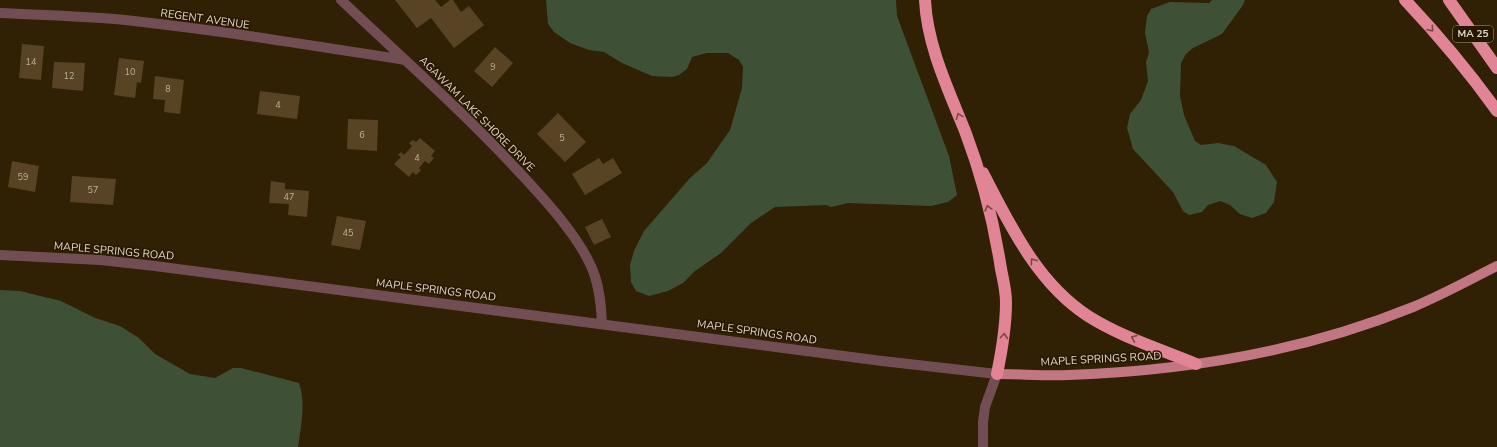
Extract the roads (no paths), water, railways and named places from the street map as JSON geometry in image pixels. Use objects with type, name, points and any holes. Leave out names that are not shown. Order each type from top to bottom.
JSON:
[{"type":"highway","points":[[925,0],[926,14],[939,64],[973,152],[996,236],[1006,300],[1003,346],[997,374]]},
{"type":"highway","points":[[1405,0],[1445,45],[1497,111]]},
{"type":"highway","name":"MA 25","points":[[1449,0],[1497,68]]},
{"type":"highway","points":[[973,152],[1015,233],[1032,260],[1067,301],[1088,316],[1112,329],[1196,364]]},
{"type":"main road","name":"MAPLE SPRINGS ROAD","points":[[997,374],[1069,375],[1139,370],[1196,364],[1259,353],[1308,342],[1357,327],[1412,307],[1497,266]]},
{"type":"street","name":"AGAWAM LAKE SHORE DRIVE","points":[[341,0],[480,131],[530,183],[556,214],[579,245],[596,279],[600,297],[602,323]]},
{"type":"street","name":"REGENT AVENUE","points":[[0,13],[86,17],[144,23],[276,40],[405,60]]},
{"type":"street","name":"MAPLE SPRINGS ROAD","points":[[0,255],[100,260],[155,266],[602,323],[875,360],[997,374]]},
{"type":"street","points":[[983,447],[983,422],[985,407],[997,374]]}]
